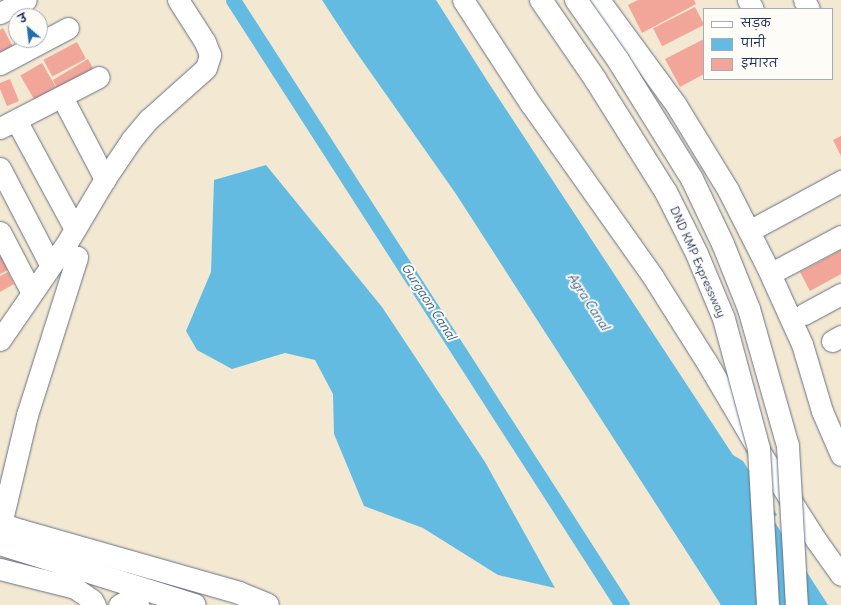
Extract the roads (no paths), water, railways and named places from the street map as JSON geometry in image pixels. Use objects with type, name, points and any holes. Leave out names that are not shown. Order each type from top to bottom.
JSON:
[{"type":"main road","name":"DND KMP Expressway","points":[[541,0],[595,79],[666,192],[697,254],[724,319],[759,450],[768,605]]},
{"type":"main road","points":[[576,0],[618,60],[692,179],[723,244],[749,309],[788,446],[797,605]]},
{"type":"main road","points":[[0,531],[195,605]]},
{"type":"main road","points":[[0,531],[239,593],[268,605]]},
{"type":"street","points":[[0,13],[26,0]]},
{"type":"street","points":[[0,340],[75,229],[105,179],[132,139],[149,119],[206,68],[210,55],[205,42],[178,0]]},
{"type":"street","points":[[463,0],[530,103],[653,277],[762,455],[816,540],[841,575]]},
{"type":"street","points":[[608,3],[676,105],[728,190],[802,344],[822,411],[841,455]]},
{"type":"street","points":[[0,64],[68,28]]},
{"type":"street","points":[[75,229],[8,124],[62,97],[99,76]]},
{"type":"street","points":[[62,97],[105,179]]},
{"type":"street","points":[[0,168],[50,266]]},
{"type":"street","points":[[749,231],[841,181]]},
{"type":"street","points":[[0,232],[32,293]]},
{"type":"street","points":[[779,268],[841,236]]},
{"type":"street","points":[[0,531],[17,464],[19,445],[33,394],[77,257]]},
{"type":"street","points":[[804,314],[841,294]]},
{"type":"street","points":[[0,568],[75,588],[92,600],[95,605]]},
{"type":"street","points":[[119,605],[126,600],[138,605]]},
{"type":"water","name":"Agra Canal","points":[[322,0],[436,0],[488,82],[733,455],[743,461],[777,515],[772,518],[828,605],[721,605],[456,194],[352,46]]},
{"type":"water","points":[[266,165],[382,307],[485,462],[555,588],[498,575],[423,528],[364,506],[334,434],[333,394],[315,360],[285,353],[232,369],[197,350],[186,331],[211,272],[214,180]]},
{"type":"waterway","name":"Gurgaon Canal","points":[[233,0],[622,605]]}]
